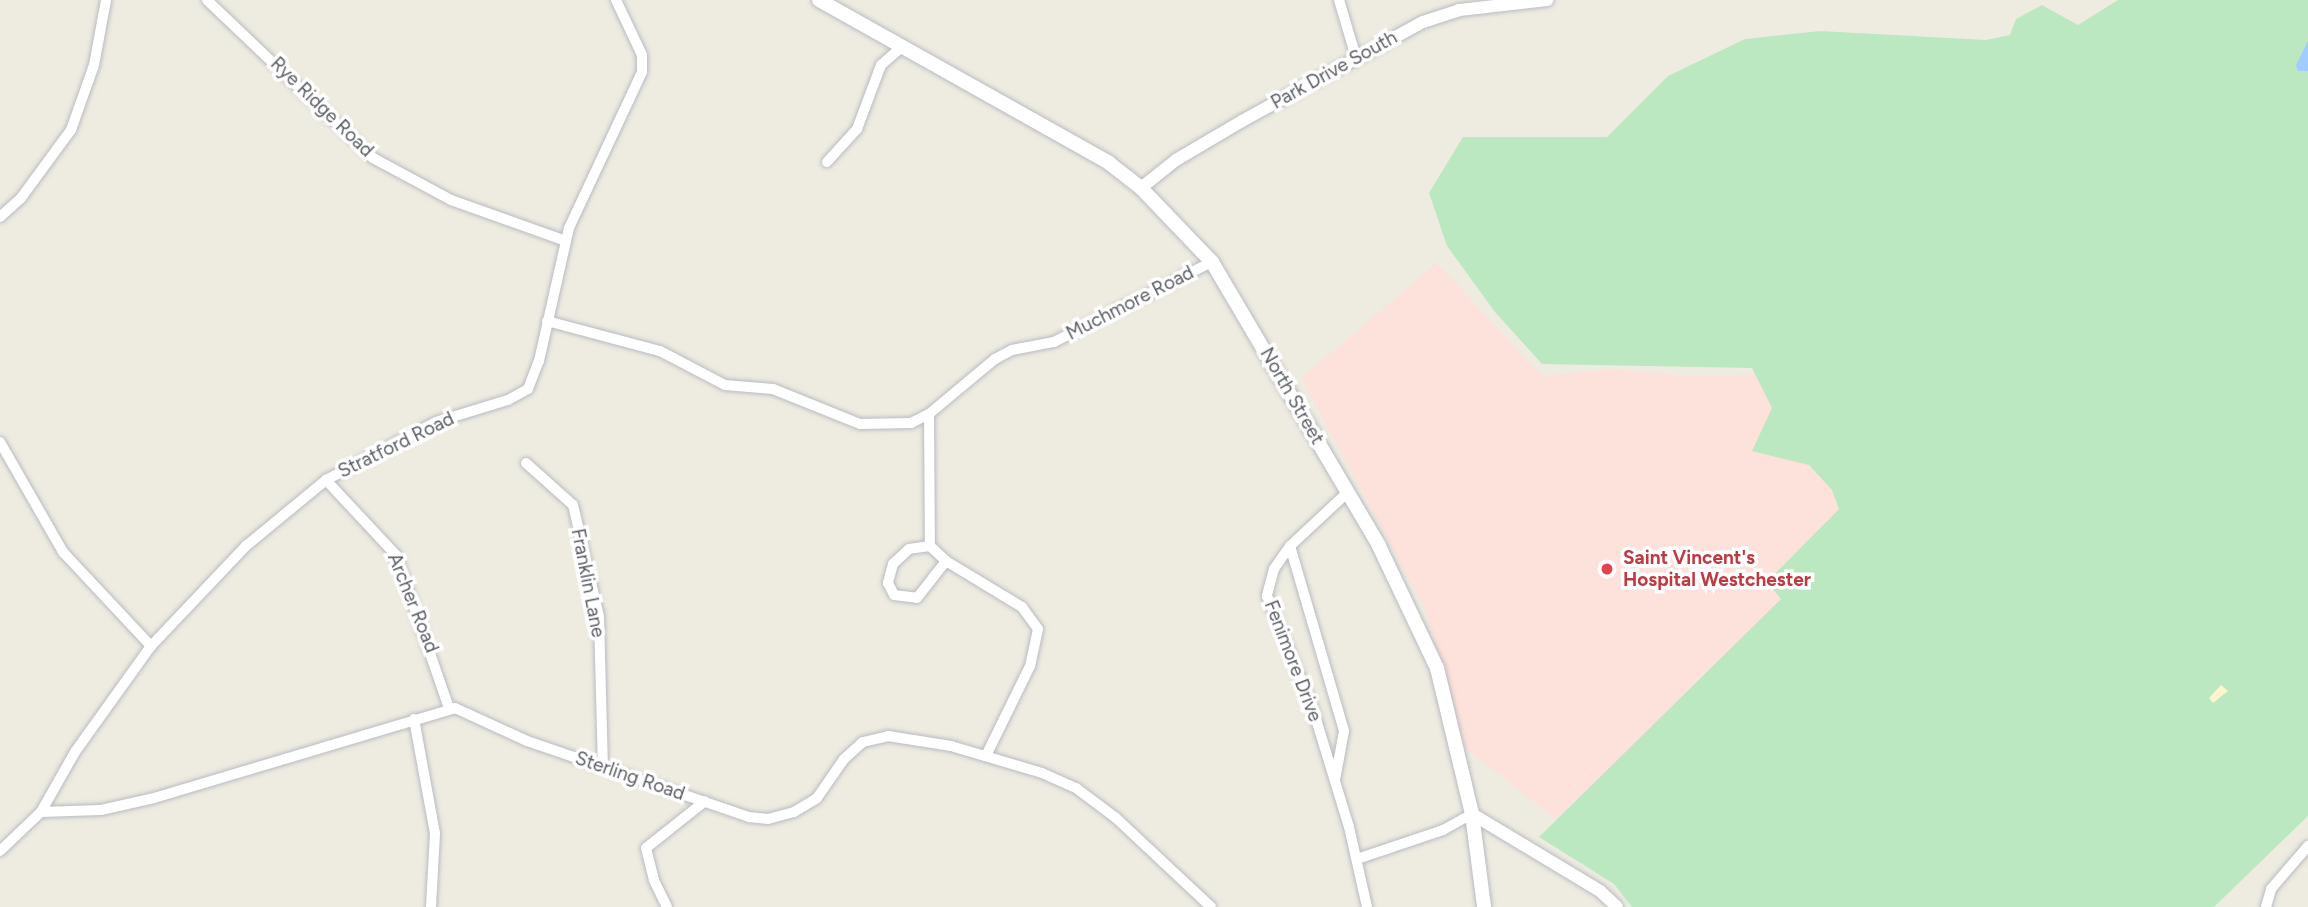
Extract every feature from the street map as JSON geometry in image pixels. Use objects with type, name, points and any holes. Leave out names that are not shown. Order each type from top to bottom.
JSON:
[{"type":"main road","name":"North Street","points":[[819,0],[1056,131],[1141,188],[1212,262],[1348,492],[1411,608],[1437,668],[1472,814],[1484,907]]},
{"type":"street","points":[[0,217],[21,198],[71,130],[90,78],[106,0]]},
{"type":"street","name":"Rye Ridge Road","points":[[207,0],[373,158],[451,200],[566,241]]},
{"type":"street","name":"Stratford Road","points":[[41,812],[75,752],[151,646],[246,546],[326,480],[436,422],[521,394],[533,380],[566,241],[642,72],[642,55],[616,0]]},
{"type":"street","points":[[1339,0],[1356,57]]},
{"type":"street","name":"Park Drive South","points":[[1141,188],[1176,160],[1356,57],[1453,12],[1547,0]]},
{"type":"street","points":[[827,162],[857,129],[881,65],[902,47]]},
{"type":"street","name":"Muchmore Road","points":[[547,321],[660,351],[725,385],[773,389],[860,424],[911,423],[929,414],[995,359],[1012,350],[1054,342],[1212,262]]},
{"type":"street","points":[[929,414],[930,545],[946,561],[1022,607],[1038,629],[1030,666],[986,756]]},
{"type":"street","points":[[0,442],[63,552],[151,646]]},
{"type":"street","name":"Franklin Lane","points":[[526,463],[573,505],[599,617],[603,766]]},
{"type":"street","name":"Archer Road","points":[[326,480],[396,555],[449,708]]},
{"type":"street","name":"Fenimore Drive","points":[[1348,492],[1290,546],[1274,569],[1267,597],[1312,706],[1357,859],[1367,907]]},
{"type":"street","points":[[930,545],[909,549],[893,564],[888,583],[894,595],[917,598],[946,561]]},
{"type":"street","name":"Fenimore Drive","points":[[1290,546],[1344,731],[1335,780]]},
{"type":"street","points":[[0,851],[41,812],[101,810],[154,797],[449,708]]},
{"type":"street","name":"Sterling Road","points":[[449,708],[603,766],[705,801],[768,819],[794,812],[817,798],[852,748],[875,737],[899,737],[986,756],[1076,788],[1116,818],[1211,907]]},
{"type":"street","points":[[414,719],[435,833],[431,907]]},
{"type":"street","points":[[667,907],[653,880],[646,848],[705,801]]},
{"type":"street","points":[[1357,859],[1443,830],[1472,814],[1600,891],[1617,907]]},
{"type":"street","points":[[2266,907],[2271,889],[2308,846]]},
{"type":"shaded area","name":"Saint Vincent's Hospital Westchester","points":[[1437,263],[1542,376],[1610,369],[1687,376],[1870,371],[1946,436],[1557,820],[1465,748],[1424,607],[1301,378]]},
{"type":"green space","points":[[2118,0],[2308,0],[2308,816],[2214,907],[1632,907],[1614,884],[1539,837],[1781,599],[1767,582],[1839,509],[1832,490],[1809,465],[1752,451],[1772,408],[1752,368],[1542,364],[1495,312],[1447,246],[1429,193],[1463,137],[1607,137],[1668,76],[1745,39],[1820,31],[1986,40],[2010,35],[2016,19],[2042,5],[2078,25]]},
{"type":"sand","points":[[2221,685],[2228,691],[2213,703],[2209,698]]},
{"type":"water","points":[[2308,41],[2308,71],[2298,71],[2296,65]]},
{"type":"place","name":"Saint Vincent's Hospital Westchester","points":[[1607,569]]}]
